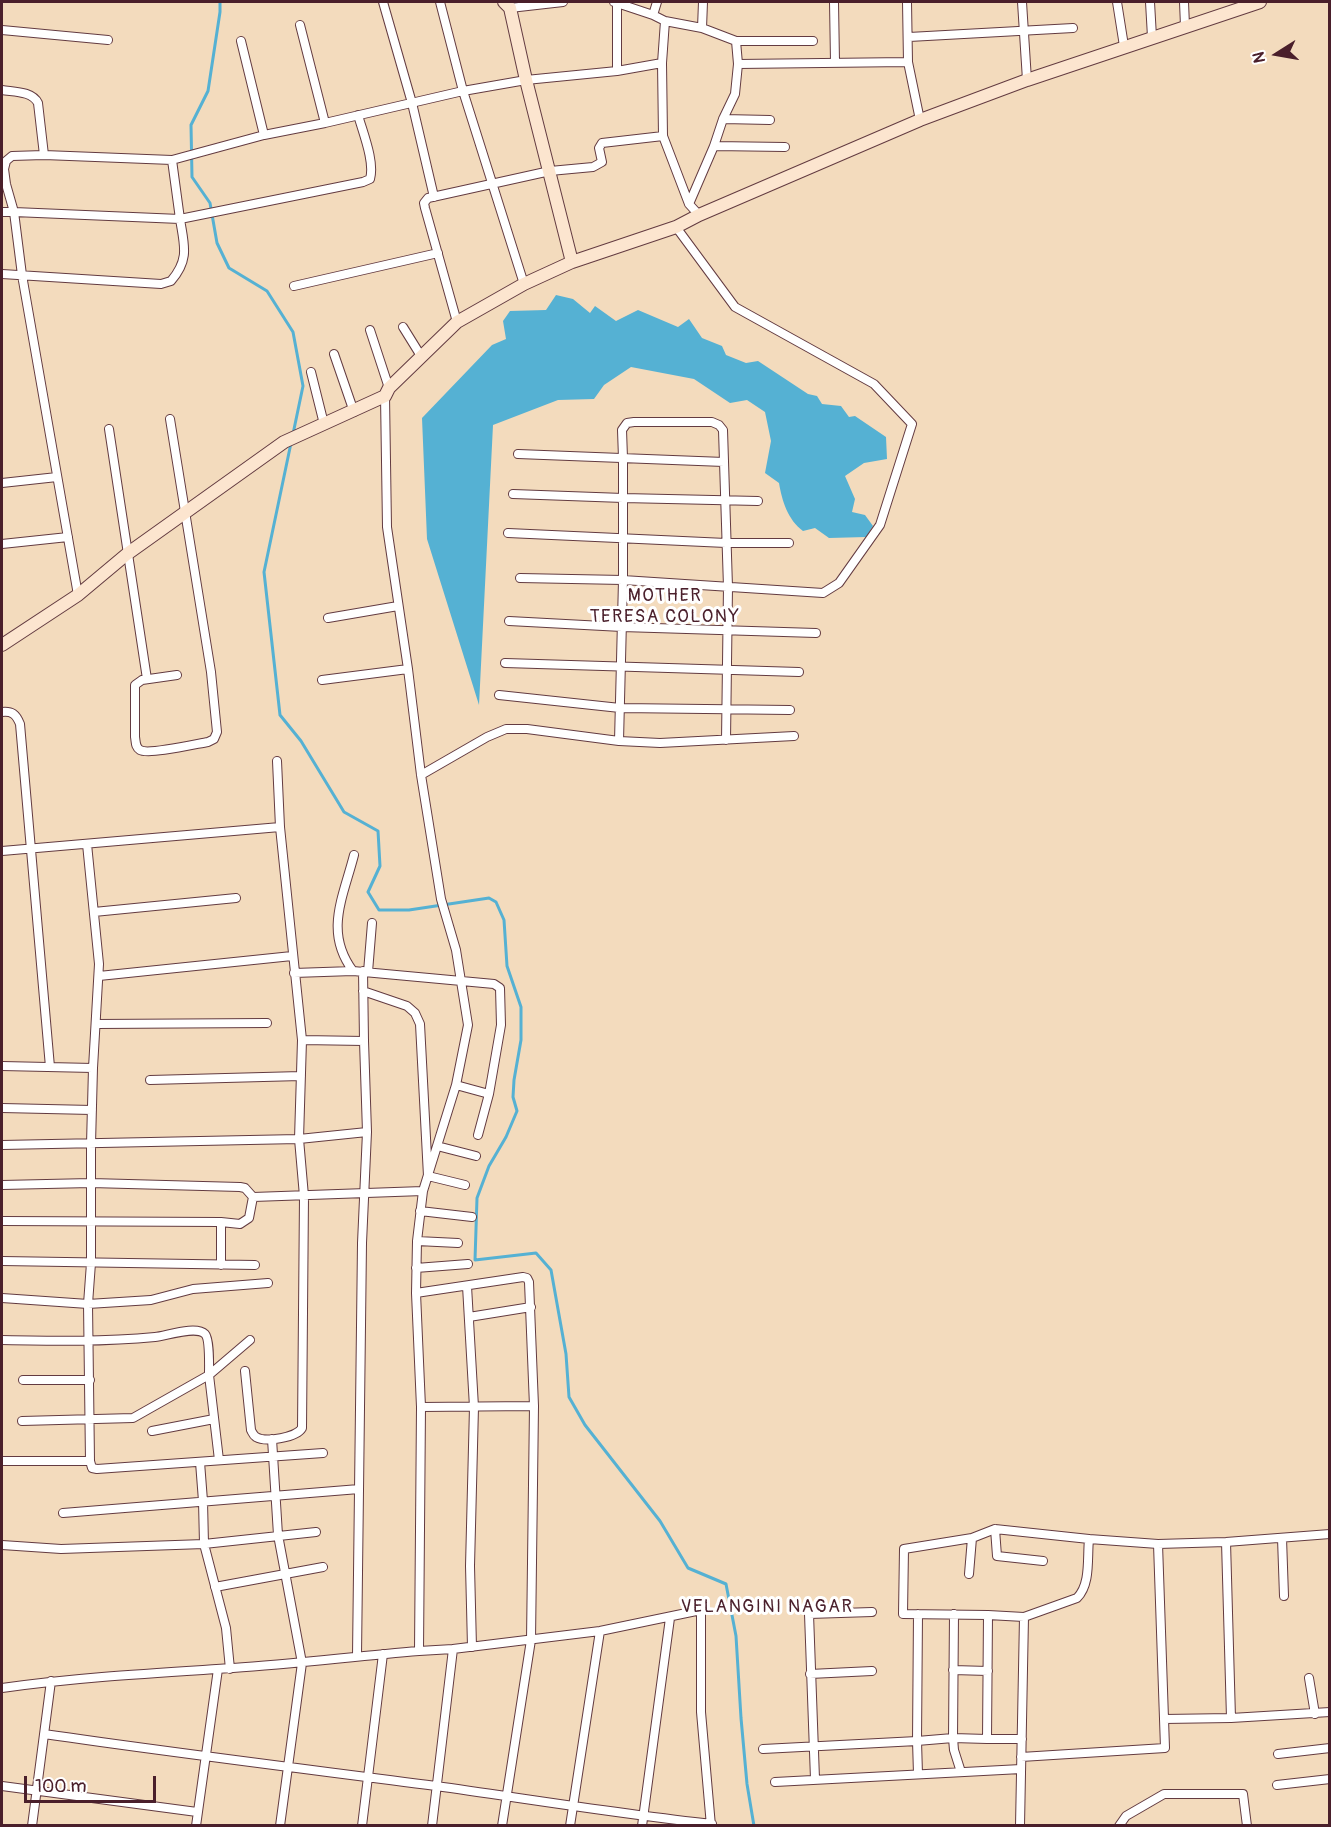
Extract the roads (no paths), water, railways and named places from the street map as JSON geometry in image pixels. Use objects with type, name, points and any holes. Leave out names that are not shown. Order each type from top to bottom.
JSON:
[{"type":"main road","points":[[2,645],[78,595],[127,554],[284,442],[354,412],[387,392],[457,322],[524,284],[572,262],[676,227],[920,120],[1247,3],[1260,2]]},
{"type":"main road","points":[[507,5],[572,262]]},
{"type":"street","points":[[383,2],[412,103],[434,197]]},
{"type":"street","points":[[440,2],[463,91],[524,284]]},
{"type":"street","points":[[507,5],[563,2]]},
{"type":"street","points":[[617,71],[616,2],[665,21],[702,28],[736,41],[813,41]]},
{"type":"street","points":[[653,15],[657,2]]},
{"type":"street","points":[[702,28],[703,2]]},
{"type":"street","points":[[834,2],[836,62]]},
{"type":"street","points":[[907,2],[908,62],[920,120]]},
{"type":"street","points":[[1022,2],[1027,80]]},
{"type":"street","points":[[1117,2],[1124,46]]},
{"type":"street","points":[[1150,2],[1152,37]]},
{"type":"street","points":[[1184,2],[1185,26]]},
{"type":"street","points":[[665,21],[662,63],[663,136],[689,204],[699,215]]},
{"type":"street","points":[[300,25],[325,123]]},
{"type":"street","points":[[909,37],[1073,28]]},
{"type":"street","points":[[2,30],[108,40]]},
{"type":"street","points":[[242,41],[264,135]]},
{"type":"street","points":[[689,204],[735,94],[738,64],[736,41]]},
{"type":"street","points":[[738,64],[908,62]]},
{"type":"street","points":[[78,595],[22,275],[14,212],[6,184],[4,169],[6,161],[12,156],[44,155],[172,160],[264,135],[463,91],[662,63]]},
{"type":"street","points":[[2,90],[30,94],[35,98],[38,103],[44,155]]},
{"type":"street","points":[[2,212],[180,219],[363,182],[370,179],[372,173],[358,115]]},
{"type":"street","points":[[723,119],[770,120]]},
{"type":"street","points":[[457,322],[424,203],[426,200],[550,171],[599,165],[602,162],[599,148],[602,143],[663,136]]},
{"type":"street","points":[[714,146],[785,147]]},
{"type":"street","points":[[2,274],[161,284],[171,281],[184,263],[172,160]]},
{"type":"street","points":[[520,579],[623,580],[823,593],[839,582],[880,525],[912,424],[874,384],[735,307],[676,227]]},
{"type":"street","points":[[294,286],[438,254]]},
{"type":"street","points":[[403,327],[421,356]]},
{"type":"street","points":[[370,330],[387,392],[387,527],[421,775],[441,899],[456,950],[468,1025],[456,1085],[423,1191],[417,1240],[416,1293],[421,1407],[419,1651]]},
{"type":"street","points":[[334,354],[354,412]]},
{"type":"street","points":[[312,372],[324,424]]},
{"type":"street","points":[[170,418],[211,672],[217,732],[214,739],[208,742],[155,751],[139,750],[136,745],[135,689],[137,683],[147,679],[177,675]]},
{"type":"street","points":[[619,741],[623,580],[622,430],[627,423],[633,422],[712,422],[723,430],[728,587],[726,740]]},
{"type":"street","points":[[110,429],[147,679]]},
{"type":"street","points":[[518,454],[724,462]]},
{"type":"street","points":[[2,483],[57,477]]},
{"type":"street","points":[[513,494],[758,501]]},
{"type":"street","points":[[508,533],[726,543],[789,543]]},
{"type":"street","points":[[2,544],[68,537]]},
{"type":"street","points":[[328,618],[398,606]]},
{"type":"street","points":[[509,621],[816,633]]},
{"type":"street","points":[[505,663],[799,672]]},
{"type":"street","points":[[322,680],[408,669]]},
{"type":"street","points":[[499,695],[620,708],[790,710]]},
{"type":"street","points":[[2,712],[10,711],[17,716],[20,724],[50,1067]]},
{"type":"street","points":[[421,775],[487,737],[506,729],[526,729],[619,741],[660,743],[794,736]]},
{"type":"street","points":[[245,1371],[251,1430],[254,1436],[260,1439],[272,1439],[299,1433],[302,1428],[304,1196],[299,1139],[302,1040],[280,827],[277,761]]},
{"type":"street","points":[[2,851],[280,827]]},
{"type":"street","points":[[87,844],[99,964],[93,1068],[91,1263],[88,1304],[90,1461],[92,1468],[97,1470],[323,1453]]},
{"type":"street","points":[[354,855],[337,928],[344,959],[361,972]]},
{"type":"street","points":[[94,912],[236,898]]},
{"type":"street","points":[[357,1656],[362,1243],[367,1132],[361,972],[372,923]]},
{"type":"street","points":[[99,976],[292,956]]},
{"type":"street","points":[[294,974],[361,972],[494,984],[500,988],[501,1025],[489,1095],[478,1135]]},
{"type":"street","points":[[363,991],[408,1006],[415,1013],[420,1024],[428,1176]]},
{"type":"street","points":[[96,1024],[267,1023]]},
{"type":"street","points":[[302,1040],[364,1041]]},
{"type":"street","points":[[2,1066],[93,1068]]},
{"type":"street","points":[[150,1080],[301,1076]]},
{"type":"street","points":[[456,1085],[489,1095]]},
{"type":"street","points":[[2,1108],[92,1110]]},
{"type":"street","points":[[2,1144],[299,1139],[367,1132]]},
{"type":"street","points":[[437,1146],[476,1156]]},
{"type":"street","points":[[428,1176],[465,1185]]},
{"type":"street","points":[[2,1185],[91,1183],[240,1187],[245,1188],[253,1197],[423,1191]]},
{"type":"street","points":[[2,1221],[240,1224],[249,1218],[253,1197]]},
{"type":"street","points":[[420,1211],[472,1217]]},
{"type":"street","points":[[221,1222],[221,1265]]},
{"type":"street","points":[[417,1240],[458,1243]]},
{"type":"street","points":[[2,1261],[255,1265]]},
{"type":"street","points":[[416,1268],[468,1264]]},
{"type":"street","points":[[416,1293],[527,1278],[529,1281],[534,1406],[531,1640],[502,1826]]},
{"type":"street","points":[[2,1298],[88,1304],[151,1300],[193,1289],[268,1283]]},
{"type":"street","points":[[467,1286],[474,1407],[470,1566],[472,1647]]},
{"type":"street","points":[[469,1317],[531,1307]]},
{"type":"street","points":[[2,1340],[88,1341],[157,1337],[191,1330],[204,1333],[207,1339],[219,1460]]},
{"type":"street","points":[[22,1421],[133,1418],[209,1375],[250,1340]]},
{"type":"street","points":[[23,1380],[90,1380]]},
{"type":"street","points":[[421,1407],[534,1406]]},
{"type":"street","points":[[152,1431],[214,1419]]},
{"type":"street","points":[[272,1439],[278,1535],[302,1663],[280,1826]]},
{"type":"street","points":[[2,1461],[90,1461]]},
{"type":"street","points":[[200,1462],[204,1544],[226,1628],[230,1669]]},
{"type":"street","points":[[63,1513],[359,1489]]},
{"type":"street","points":[[996,1528],[996,1556],[1043,1561]]},
{"type":"street","points":[[1089,1539],[1085,1585],[1077,1598],[1024,1617],[903,1614],[904,1549],[972,1538],[996,1528],[1089,1539],[1158,1544],[1226,1542],[1329,1534]]},
{"type":"street","points":[[2,1545],[61,1550],[204,1544],[316,1532]]},
{"type":"street","points":[[969,1574],[972,1538]]},
{"type":"street","points":[[1282,1538],[1284,1596]]},
{"type":"street","points":[[1226,1542],[1231,1718]]},
{"type":"street","points":[[1021,1757],[1165,1748],[1158,1544]]},
{"type":"street","points":[[215,1587],[323,1567]]},
{"type":"street","points":[[2,1688],[51,1681],[230,1669],[472,1647],[600,1631],[701,1610],[701,1712],[712,1825],[643,1821],[573,1807],[438,1786],[206,1758],[44,1734]]},
{"type":"street","points":[[815,1779],[808,1614],[872,1612]]},
{"type":"street","points":[[918,1614],[918,1774]]},
{"type":"street","points":[[954,1614],[953,1738],[961,1772]]},
{"type":"street","points":[[987,1739],[988,1615]]},
{"type":"street","points":[[1020,1826],[1024,1617]]},
{"type":"street","points":[[643,1821],[670,1618]]},
{"type":"street","points":[[570,1826],[600,1631]]},
{"type":"street","points":[[432,1826],[453,1649]]},
{"type":"street","points":[[362,1826],[383,1654]]},
{"type":"street","points":[[196,1826],[218,1669]]},
{"type":"street","points":[[953,1670],[988,1671]]},
{"type":"street","points":[[810,1674],[872,1671]]},
{"type":"street","points":[[1309,1678],[1315,1714]]},
{"type":"street","points":[[32,1826],[51,1681]]},
{"type":"street","points":[[1164,1719],[1231,1718],[1329,1712]]},
{"type":"street","points":[[763,1749],[953,1738],[1022,1739]]},
{"type":"street","points":[[1278,1754],[1329,1748]]},
{"type":"street","points":[[775,1782],[1021,1770]]},
{"type":"street","points":[[1277,1785],[1329,1779]]},
{"type":"street","points":[[2,1786],[197,1812]]},
{"type":"street","points":[[1119,1826],[1126,1816],[1164,1794],[1243,1794],[1247,1826]]},
{"type":"water","points":[[556,295],[573,299],[590,313],[595,306],[616,321],[638,310],[678,327],[689,319],[702,338],[722,346],[726,355],[746,363],[758,361],[808,394],[817,396],[822,404],[841,406],[849,417],[855,416],[886,437],[887,459],[864,463],[845,476],[855,499],[852,512],[865,515],[873,526],[866,537],[829,538],[815,528],[803,531],[798,527],[786,510],[779,483],[765,473],[771,441],[765,412],[747,400],[730,403],[694,379],[631,367],[604,385],[594,399],[558,400],[493,425],[479,705],[427,539],[422,418],[492,345],[506,339],[503,321],[510,311],[546,310]]},
{"type":"waterway","points":[[220,2],[208,91],[191,125],[192,177],[210,203],[217,243],[229,268],[267,291],[293,332],[303,386],[293,434]]},
{"type":"waterway","points":[[291,443],[264,572],[280,715],[301,741],[344,812],[378,831],[380,866],[368,892],[379,910],[409,910],[489,898],[496,902],[504,920],[507,966],[521,1007],[521,1040],[513,1097],[517,1111],[506,1137],[489,1166],[477,1198],[475,1260],[536,1253],[551,1270],[566,1354],[569,1397],[585,1425],[660,1521],[688,1568],[726,1584],[736,1636],[747,1784],[754,1826]]},
{"type":"district","name":"MOTHER TERESA COLONY","points":[[665,606]]},
{"type":"district","name":"VELANGINI NAGAR","points":[[767,1607]]}]
